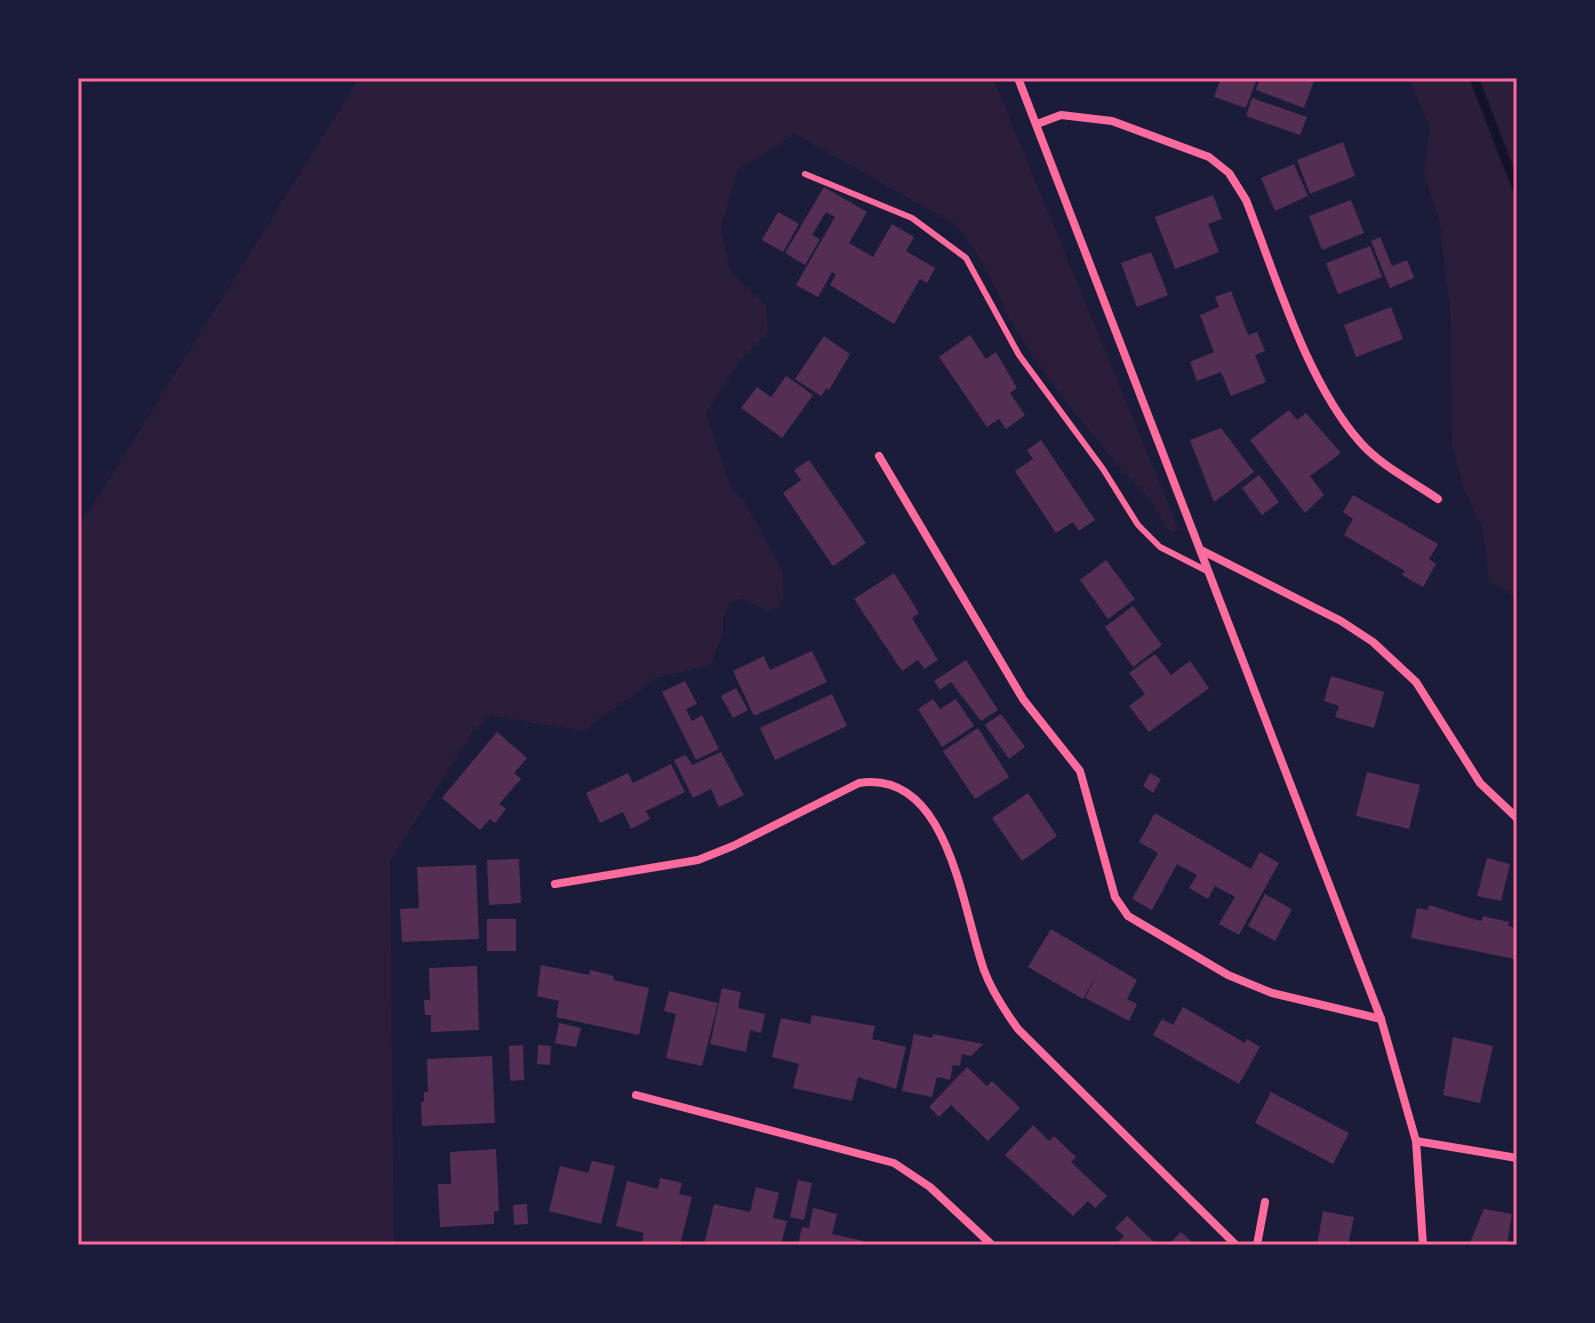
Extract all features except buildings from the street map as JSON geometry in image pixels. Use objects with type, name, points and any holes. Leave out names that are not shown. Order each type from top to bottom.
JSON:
[{"type":"street","points":[[1018,78],[1381,1019],[1416,1141],[1423,1245]]},
{"type":"street","points":[[1037,124],[1061,115],[1112,121],[1185,147],[1229,173],[1246,200],[1320,384],[1340,417],[1384,464],[1438,499]]},
{"type":"street","points":[[879,456],[1023,699],[1080,771],[1115,897],[1128,916],[1228,975],[1272,993],[1381,1019]]},
{"type":"street","points":[[1200,549],[1341,621],[1373,642],[1416,682],[1480,783],[1517,818]]},
{"type":"street","points":[[555,884],[698,860],[733,846],[859,783],[879,780],[900,786],[930,816],[948,848],[986,974],[1002,1007],[1018,1029],[1236,1245]]},
{"type":"street","points":[[636,1095],[894,1163],[930,1187],[992,1245]]},
{"type":"street","points":[[1416,1141],[1517,1158]]},
{"type":"street","points":[[1257,1245],[1265,1202]]},
{"type":"lane","points":[[805,174],[912,218],[966,258],[1019,355],[1103,469],[1138,525],[1160,547],[1209,572]]},
{"type":"shaded area","points":[[359,78],[993,78],[1179,530],[1173,533],[1165,526],[1151,502],[1111,458],[1053,384],[1007,313],[978,256],[954,224],[795,134],[737,171],[721,228],[730,272],[766,305],[768,332],[741,359],[706,413],[732,491],[743,499],[782,570],[784,598],[777,608],[767,611],[742,599],[732,602],[723,617],[723,633],[711,665],[657,678],[583,731],[491,716],[474,730],[390,861],[394,1245],[78,1245],[78,529]]},
{"type":"shaded area","points":[[1409,78],[1517,78],[1517,598],[1489,581],[1483,529],[1463,487],[1452,444],[1451,318],[1439,219],[1424,176],[1430,128]]},
{"type":"waterway","points":[[1474,78],[1517,189]]}]
